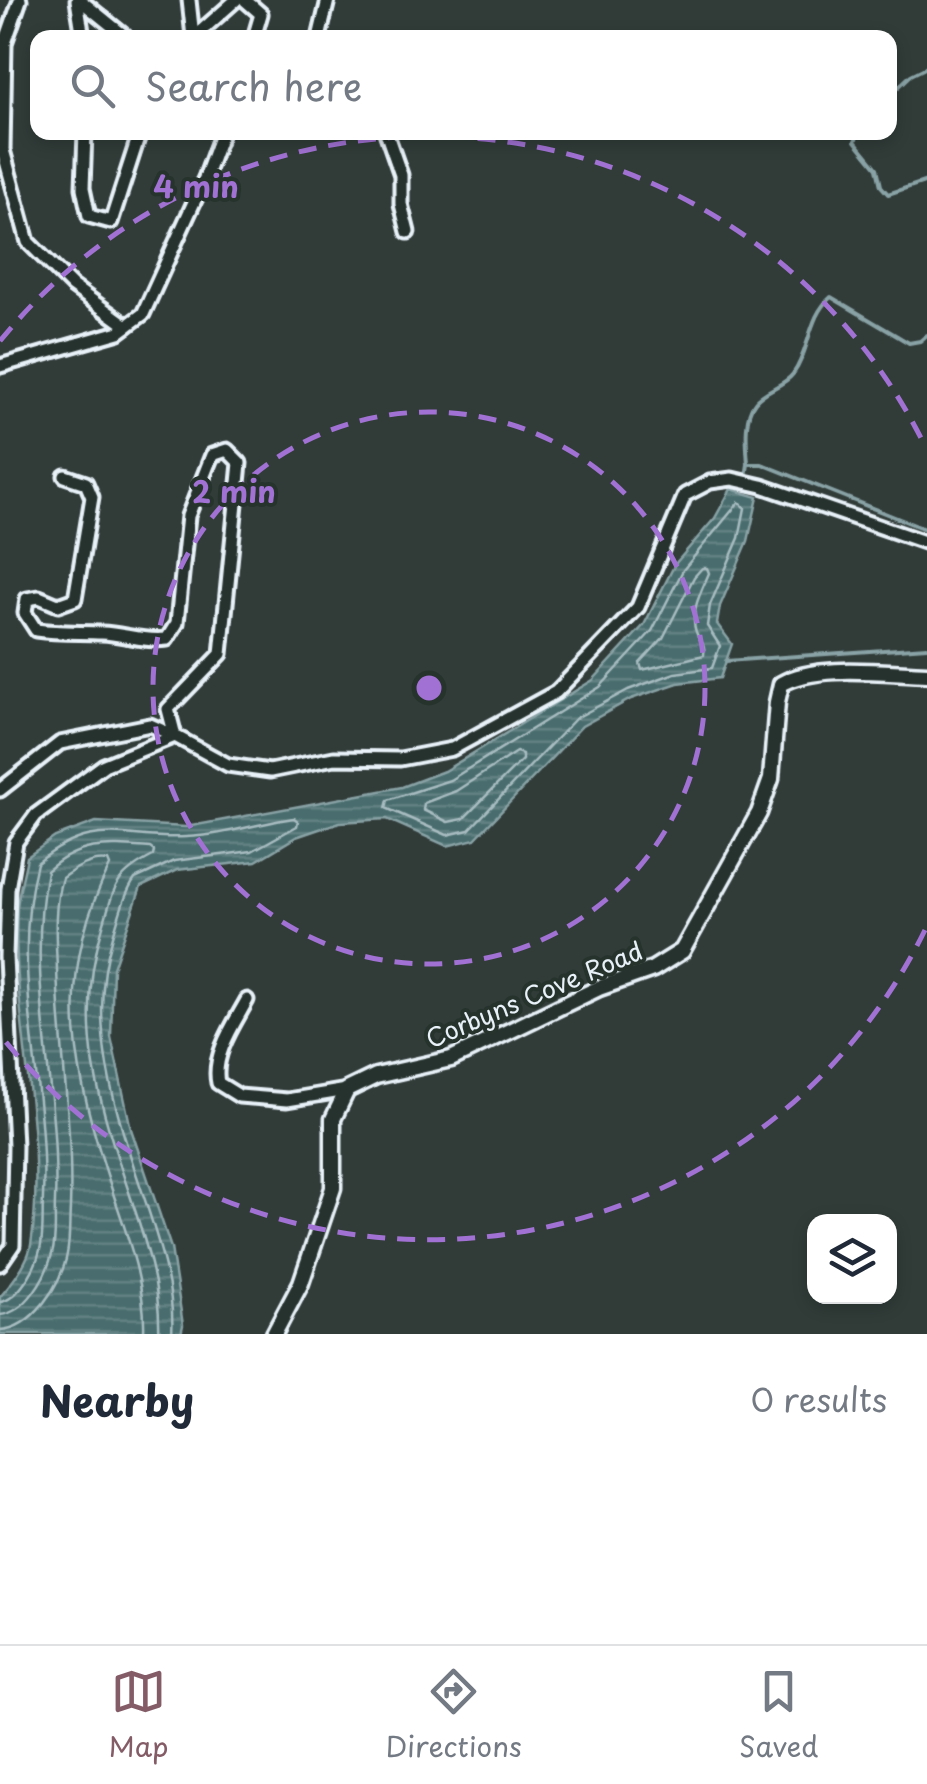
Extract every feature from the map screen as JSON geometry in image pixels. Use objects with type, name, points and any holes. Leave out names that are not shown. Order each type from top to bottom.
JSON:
[{"type":"main road","name":"Corbyns Cove Road","points":[[346,1090],[376,1076],[452,1059],[599,988],[653,969],[682,951],[760,813],[771,779],[776,702],[781,684],[794,676],[815,672],[927,674]]},
{"type":"main road","points":[[274,1334],[301,1283],[333,1188],[333,1120],[346,1090]]},
{"type":"street","points":[[20,0],[5,42],[3,150],[28,242],[72,286],[127,326]]},
{"type":"street","points":[[78,0],[82,30]]},
{"type":"street","points":[[78,0],[116,30]]},
{"type":"street","points":[[189,0],[192,30]]},
{"type":"street","points":[[202,30],[236,0]]},
{"type":"street","points":[[321,30],[328,0]]},
{"type":"street","points":[[253,3],[261,14],[256,30]]},
{"type":"street","points":[[86,140],[83,188],[89,216],[112,222],[138,140]]},
{"type":"street","points":[[0,366],[119,332],[143,314],[219,140]]},
{"type":"street","points":[[389,140],[401,175],[401,204],[408,232]]},
{"type":"street","points":[[65,476],[86,484],[92,496],[75,599],[58,605],[40,597],[26,599],[25,614],[36,630],[71,635],[102,633],[150,641],[167,639],[176,623],[188,516],[212,454],[226,450],[240,463],[221,654],[168,709],[175,736]]},
{"type":"street","points":[[0,790],[60,744],[150,725],[228,765],[270,771],[334,758],[400,758],[452,749],[556,692],[638,607],[685,494],[710,482],[732,478],[762,486],[927,543]]},
{"type":"street","points":[[0,1264],[13,1245],[15,1146],[6,956],[8,889],[16,842],[36,815],[104,765],[175,736]]},
{"type":"street","points":[[247,1000],[226,1038],[216,1072],[218,1083],[239,1096],[287,1100],[346,1090]]},
{"type":"water","points":[[731,489],[758,497],[748,541],[720,606],[717,624],[732,644],[720,678],[678,683],[631,699],[582,726],[475,839],[447,846],[387,819],[340,822],[296,837],[256,861],[177,870],[141,887],[113,968],[111,1037],[131,1129],[171,1248],[183,1325],[181,1334],[0,1334],[0,1297],[29,1252],[35,1204],[17,950],[18,903],[27,857],[55,837],[96,822],[186,827],[402,787],[444,771],[593,680],[644,625],[675,564],[715,518]]},
{"type":"waterway","points":[[897,88],[927,67]]},
{"type":"waterway","points":[[855,140],[877,168],[881,186],[888,194],[927,181]]},
{"type":"waterway","points":[[748,464],[751,408],[793,374],[813,324],[831,297],[909,343],[927,335]]},
{"type":"waterway","points":[[746,477],[748,464],[762,464],[927,530]]},
{"type":"waterway","points":[[726,661],[927,647]]}]
